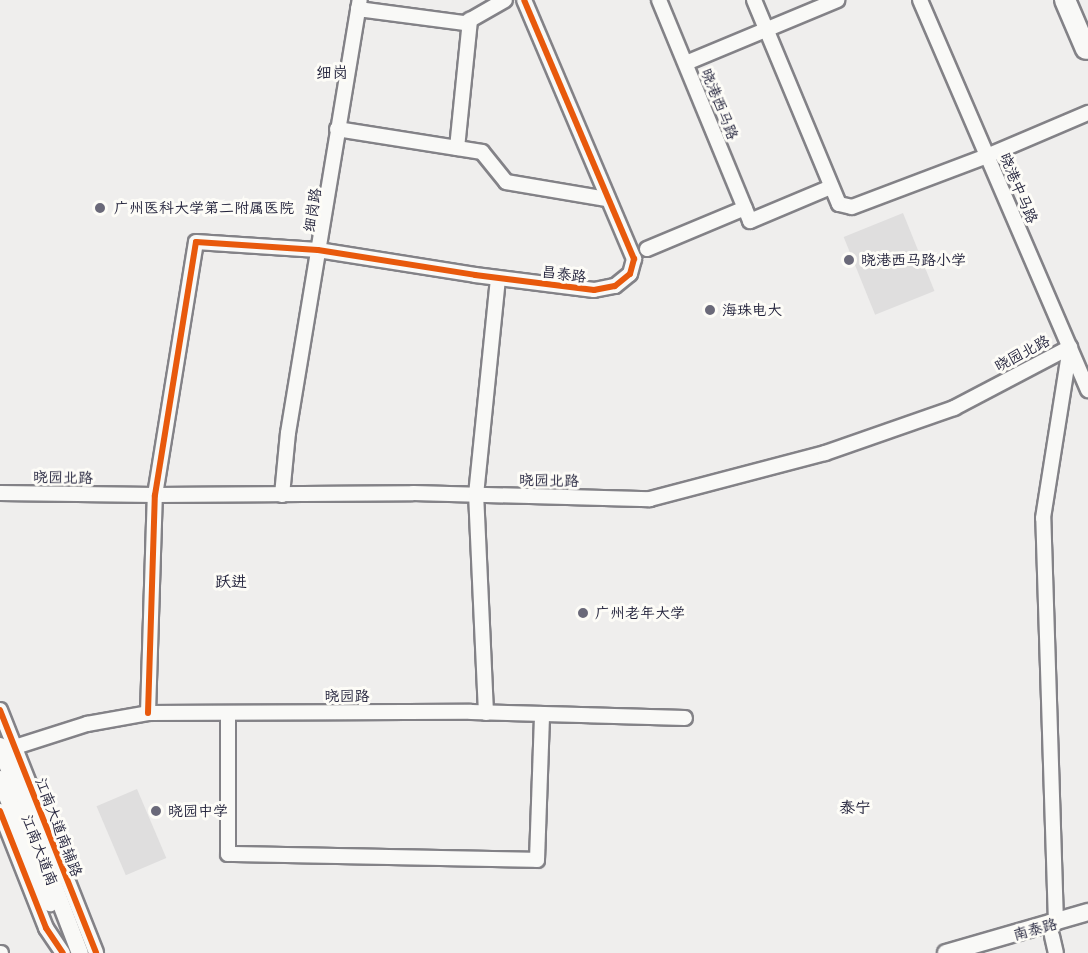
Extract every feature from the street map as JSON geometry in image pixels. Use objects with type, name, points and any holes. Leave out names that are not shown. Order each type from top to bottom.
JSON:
[{"type":"highway","points":[[1065,0],[1087,51]]},
{"type":"highway","points":[[1076,0],[1088,28]]},
{"type":"main road","points":[[1070,0],[1087,51]]},
{"type":"main road","name":"江南大道南","points":[[7,747],[25,827],[69,953]]},
{"type":"main road","name":"江南大道南","points":[[0,779],[25,827],[81,953]]},
{"type":"main road","name":"南泰路","points":[[992,953],[1054,929],[1088,912]]},
{"type":"main road","name":"南泰路","points":[[946,953],[1054,929],[1088,924]]},
{"type":"street","points":[[359,5],[465,23],[505,0]]},
{"type":"street","name":"昌泰路","points":[[155,495],[196,242],[318,250],[498,278],[594,290],[615,286],[630,274],[634,259],[524,0]]},
{"type":"street","name":"晓港西马路","points":[[659,0],[747,215]]},
{"type":"street","points":[[754,0],[839,204],[852,207],[987,156],[1088,113]]},
{"type":"street","points":[[686,63],[837,0]]},
{"type":"street","name":"晓港中马路","points":[[920,0],[1088,390]]},
{"type":"street","points":[[1056,0],[1087,51]]},
{"type":"street","name":"细岗路","points":[[282,495],[288,433],[359,5]]},
{"type":"street","points":[[457,148],[470,20]]},
{"type":"street","points":[[337,129],[482,152],[506,182],[607,199]]},
{"type":"street","points":[[647,249],[831,188]]},
{"type":"street","points":[[486,713],[476,495],[498,278]]},
{"type":"street","points":[[1056,953],[1043,518],[1070,347]]},
{"type":"street","name":"晓园北路","points":[[0,493],[476,495],[650,499],[825,453],[954,408],[1070,347]]},
{"type":"street","points":[[148,713],[155,495]]},
{"type":"street","points":[[0,710],[7,747]]},
{"type":"street","name":"晓园路","points":[[7,747],[87,724],[148,713],[486,713],[685,718]]},
{"type":"street","points":[[228,713],[228,854],[537,860],[542,714]]},
{"type":"street","name":"江南大道南辅路","points":[[0,811],[25,827],[96,953]]},
{"type":"street","name":"江南大道南辅路","points":[[25,827],[46,928],[63,953]]},
{"type":"shaded area","points":[[903,213],[934,291],[875,315],[844,237]]},
{"type":"shaded area","points":[[137,789],[166,858],[126,875],[96,806]]},
{"type":"cycle path","points":[[148,713],[155,495],[196,242],[318,250],[475,275],[594,290],[615,286],[630,274],[634,259],[524,0]]},
{"type":"cycle path","points":[[0,710],[96,953]]},
{"type":"cycle path","points":[[0,811],[46,928],[63,953]]},
{"type":"place","name":"广州医科大学第二附属医院","points":[[100,208]]},
{"type":"place","name":"晓港西马路小学","points":[[849,260]]},
{"type":"place","name":"海珠电大","points":[[710,310]]},
{"type":"place","name":"广州老年大学","points":[[583,613]]},
{"type":"place","name":"晓园中学","points":[[156,811]]},
{"type":"district","name":"细岗","points":[[332,72]]},
{"type":"district","name":"跃进","points":[[231,581]]},
{"type":"district","name":"泰宁","points":[[855,807]]}]
